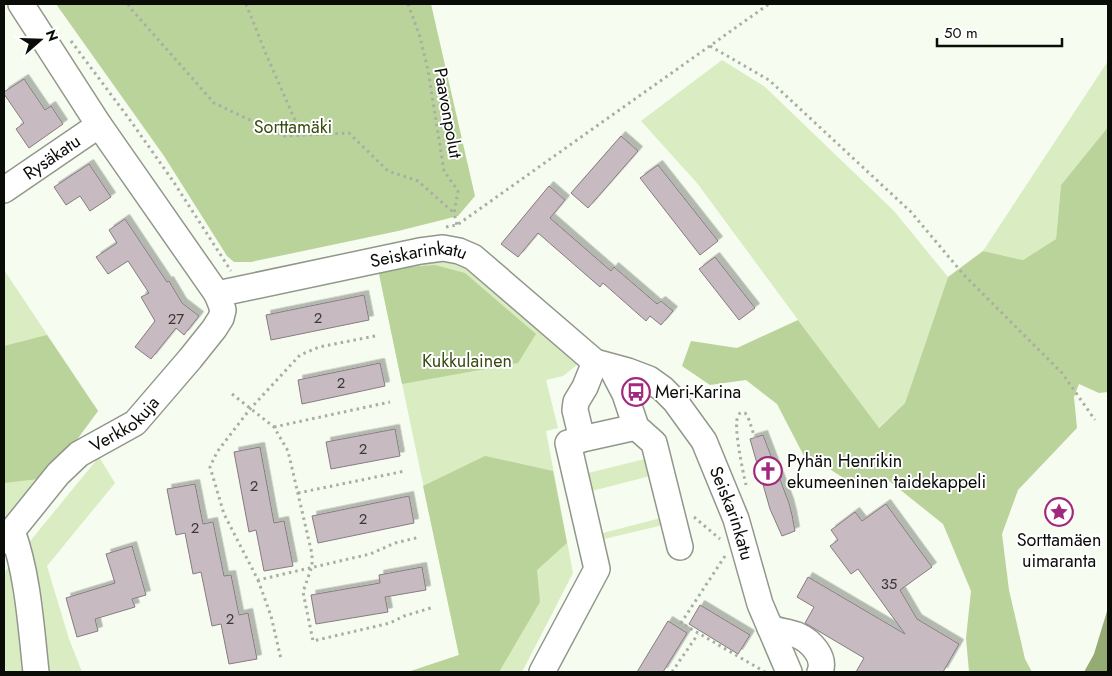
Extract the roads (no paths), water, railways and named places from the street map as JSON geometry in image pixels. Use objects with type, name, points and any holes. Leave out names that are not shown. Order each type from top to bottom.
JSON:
[{"type":"street","points":[[20,4],[99,125],[216,294]]},
{"type":"street","name":"Rysäkatu","points":[[4,190],[99,125]]},
{"type":"street","name":"Seiskarinkatu","points":[[216,294],[420,251],[443,248],[459,251],[473,257],[603,364],[648,379],[663,389],[675,401],[704,441],[736,519],[760,604],[789,672]]},
{"type":"street","name":"Verkkokuja","points":[[8,536],[58,474],[79,454],[135,423],[209,336],[221,318],[223,310],[216,294]]},
{"type":"street","points":[[582,440],[576,402],[603,364],[626,394],[636,427],[654,443],[680,547]]},
{"type":"street","points":[[585,387],[623,390]]},
{"type":"street","points":[[542,672],[597,569],[568,443],[636,427]]},
{"type":"street","points":[[8,536],[18,547],[24,576],[36,672]]},
{"type":"street","points":[[770,628],[798,636],[811,644],[820,656],[822,667],[820,672]]},
{"type":"place","name":"Meri-Karina","points":[[636,392]]},
{"type":"place","name":"Pyhän Henrikin ekumeeninen taidekappeli","points":[[768,471]]},
{"type":"place","name":"Sorttamäen uimaranta","points":[[1059,512]]},
{"type":"park label","name":"Sorttamäki","points":[[293,127]]},
{"type":"park label","name":"Kukkulainen","points":[[467,361]]}]
